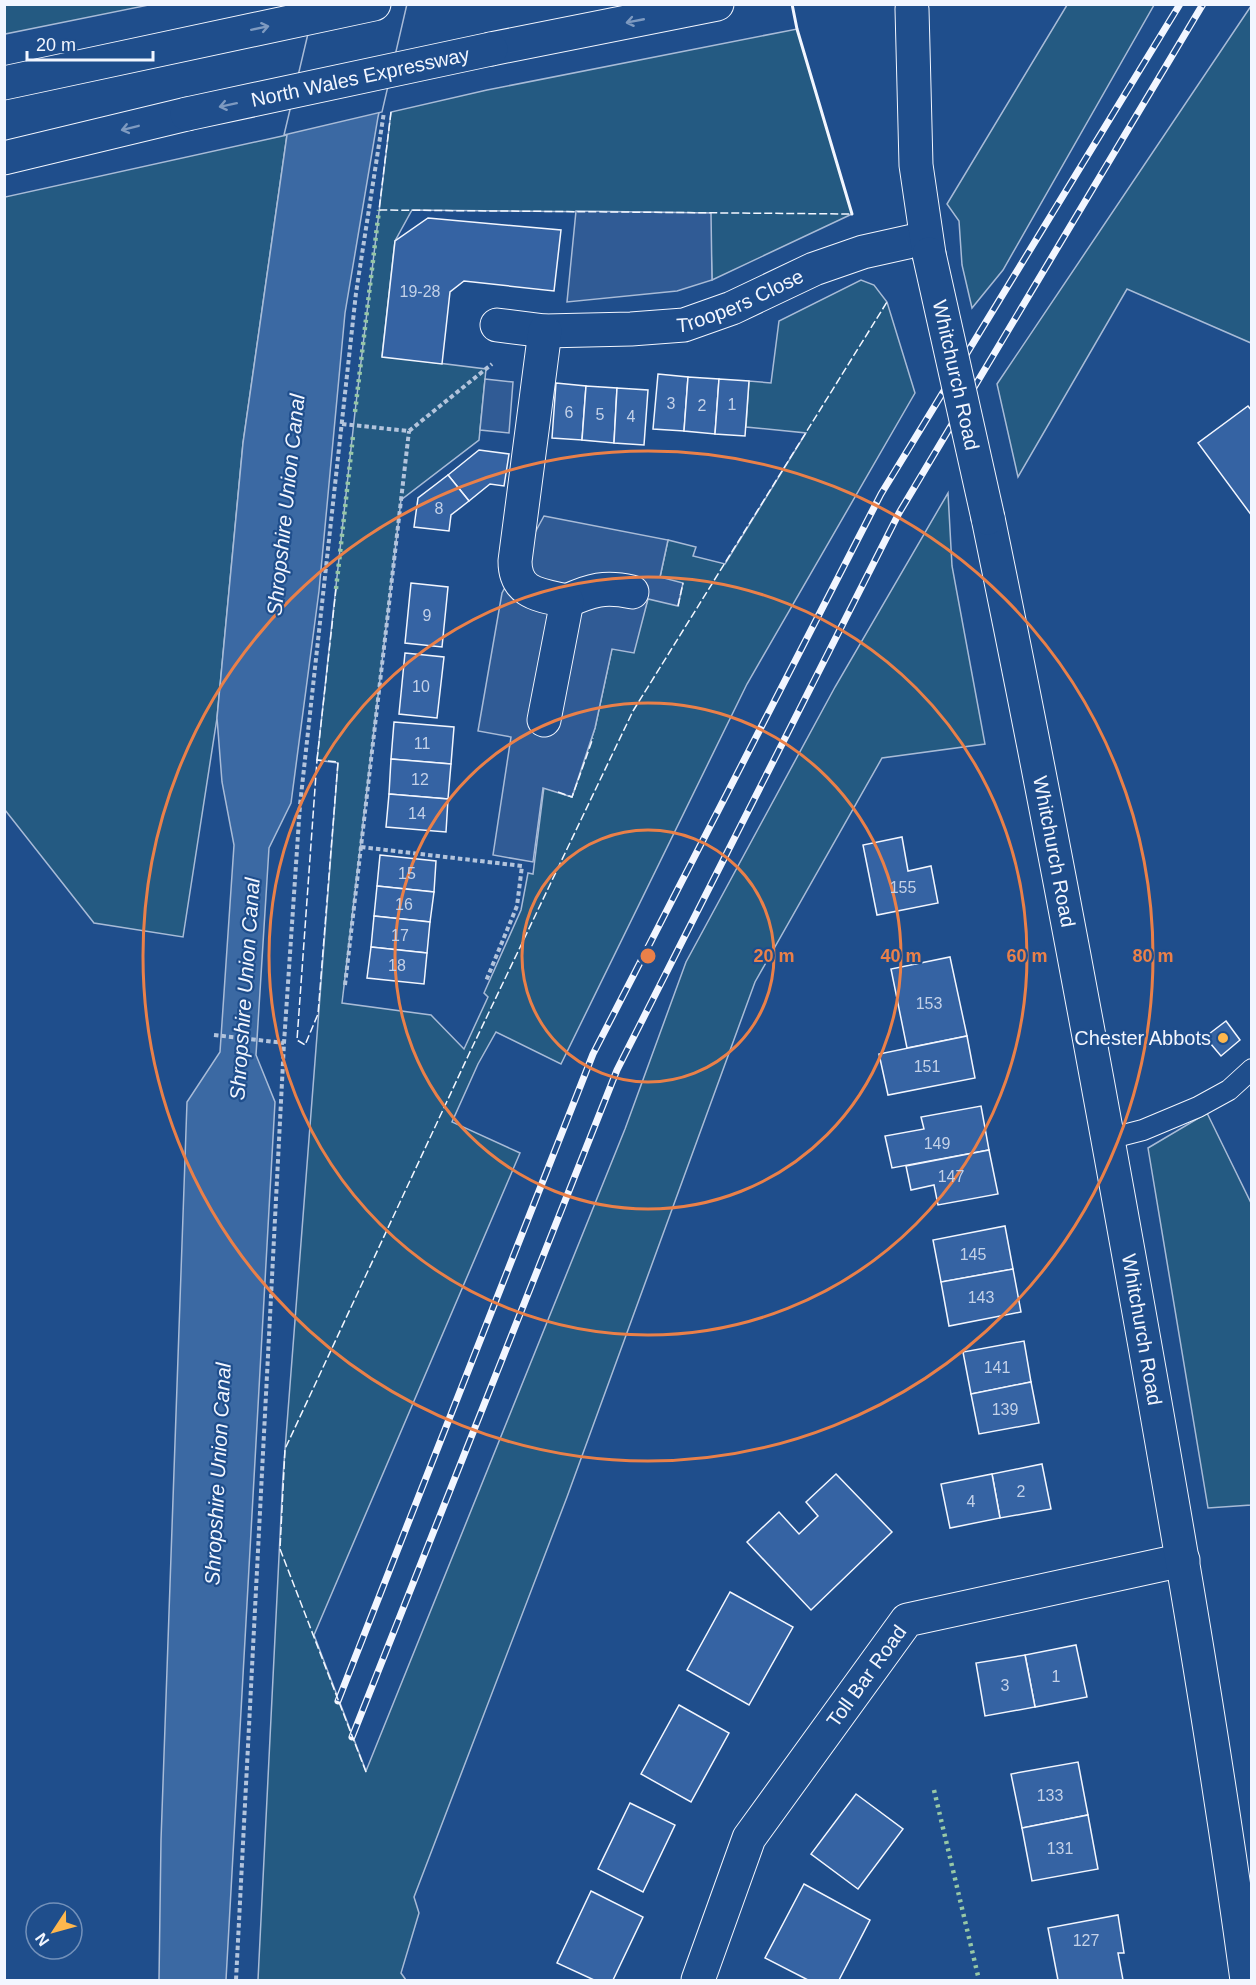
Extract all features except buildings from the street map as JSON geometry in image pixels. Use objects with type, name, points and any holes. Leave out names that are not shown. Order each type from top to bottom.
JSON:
[{"type":"main road","points":[[4,82],[374,4]]},
{"type":"main road","name":"North Wales Expressway","points":[[4,158],[187,114],[491,49],[715,5]]},
{"type":"main road","name":"Whitchurch Road","points":[[912,9],[916,165],[928,246],[1026,699],[1108,1139],[1183,1560],[1247,1980]]},
{"type":"main road","name":"Troopers Close","points":[[497,325],[540,331],[684,325],[732,308],[824,266],[863,252],[928,246]]},
{"type":"main road","points":[[540,331],[515,573],[519,582],[528,590],[567,601],[597,589],[632,592]]},
{"type":"main road","points":[[544,720],[567,601]]},
{"type":"main road","name":"Toll Bar Road","points":[[698,1980],[749,1838],[907,1620],[1183,1560]]},
{"type":"lane","points":[[1108,1139],[1143,1130],[1198,1107],[1229,1090],[1251,1069]]},
{"type":"path","points":[[236,1980],[284,1042],[300,805],[356,293],[384,112]]},
{"type":"path","points":[[342,424],[409,431],[540,331]]},
{"type":"path","points":[[345,985],[409,431]]},
{"type":"path","points":[[361,847],[522,866],[517,906],[486,981]]},
{"type":"path","points":[[214,1035],[284,1042]]},
{"type":"shaded area","points":[[5,4],[149,4],[149,5],[5,34]]},
{"type":"shaded area","points":[[1067,5],[1154,5],[1003,270],[972,308],[962,265],[959,221],[947,204]]},
{"type":"shaded area","points":[[1251,6],[1251,343],[1127,289],[1018,477],[997,384]]},
{"type":"shaded area","points":[[797,29],[852,214],[712,280],[710,213],[412,210],[395,241],[382,356],[486,369],[479,440],[401,500],[342,1003],[431,1015],[464,1049],[488,997],[484,993],[521,910],[528,873],[533,874],[544,787],[572,797],[595,728],[612,648],[640,626],[648,598],[678,605],[660,577],[668,540],[696,547],[693,556],[725,564],[806,433],[746,427],[749,381],[771,383],[779,321],[861,280],[874,285],[887,302],[915,393],[747,684],[561,1064],[496,1032],[478,1064],[452,1122],[520,1153],[314,1635],[366,1771],[625,1129],[686,962],[835,687],[948,493],[952,566],[985,744],[882,758],[755,982],[567,1497],[414,1897],[419,1913],[401,1973],[406,1980],[258,1980],[283,1476],[338,763],[317,760],[391,112],[487,90]]},
{"type":"shaded area","points":[[287,135],[243,443],[217,718],[183,937],[94,923],[5,810],[5,197]]},
{"type":"shaded area","points":[[576,211],[711,213],[712,280],[677,291],[567,302]]},
{"type":"shaded area","points":[[485,379],[513,382],[509,433],[480,430]]},
{"type":"shaded area","points":[[544,516],[668,540],[660,577],[683,583],[678,606],[648,599],[634,653],[612,649],[595,728],[572,797],[543,788],[533,862],[493,855],[511,737],[478,731],[502,593]]},
{"type":"shaded area","points":[[1207,1113],[1251,1203],[1251,1505],[1208,1508],[1148,1148]]},
{"type":"water","name":"Shropshire Union Canal","points":[[318,5],[404,5],[378,117],[345,313],[319,591],[291,803],[269,848],[256,1055],[275,1102],[226,1980],[159,1980],[161,1840],[187,1102],[220,1052],[234,845],[222,782],[217,718],[243,443],[287,135]]},
{"type":"pier","points":[[315,4],[407,4],[382,112],[284,135]]},
{"type":"railway","points":[[338,1701],[593,1054],[881,494],[1180,4]]},
{"type":"railway","points":[[352,1737],[617,1070],[899,513],[1203,4]]},
{"type":"hedge","points":[[355,412],[379,210]]},
{"type":"hedge","points":[[336,589],[353,436]]},
{"type":"hedge","points":[[934,1790],[979,1980]]},
{"type":"fence","points":[[391,112],[379,210],[852,214]]},
{"type":"fence","points":[[366,1772],[280,1549],[285,1449],[469,1054],[633,711],[887,302]]},
{"type":"fence","points":[[678,606],[683,583]]},
{"type":"fence","points":[[317,760],[336,589]]},
{"type":"fence","points":[[558,792],[572,797],[593,738]]},
{"type":"fence","points":[[317,760],[338,762],[318,1014],[305,1045],[297,1040],[317,760]]},
{"type":"wall","points":[[792,4],[797,29],[852,214]]},
{"type":"place","name":"Chester Abbots","points":[[1223,1038]]}]
